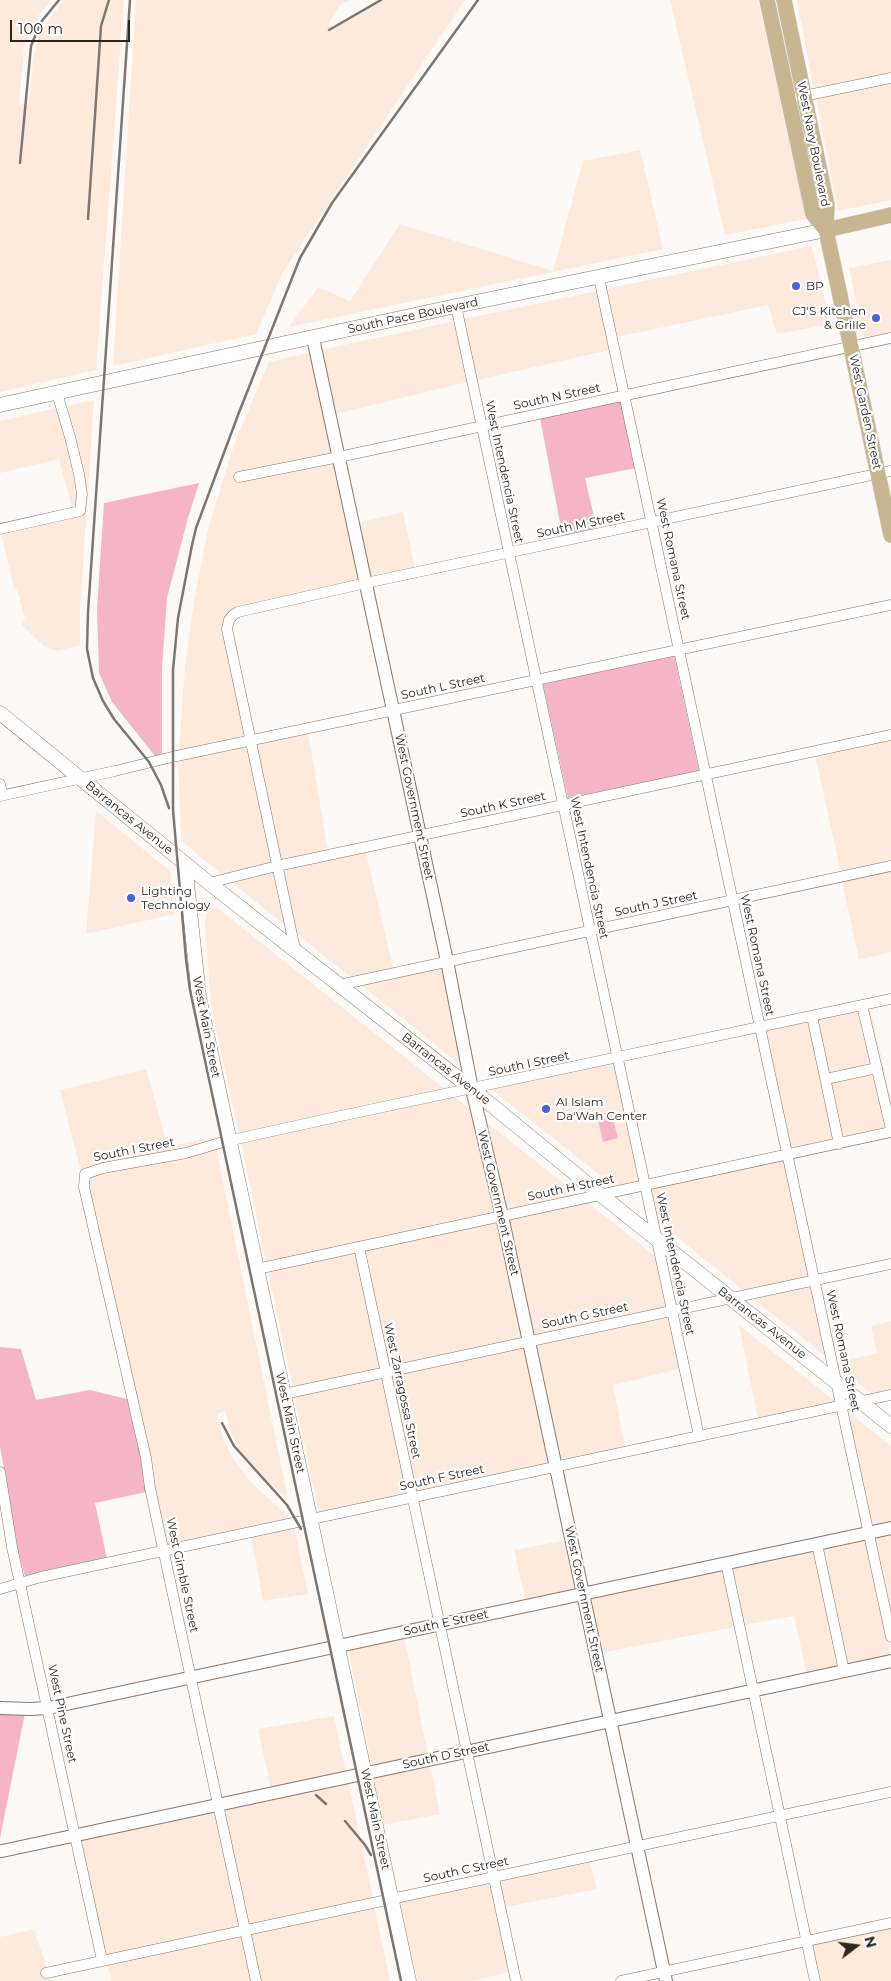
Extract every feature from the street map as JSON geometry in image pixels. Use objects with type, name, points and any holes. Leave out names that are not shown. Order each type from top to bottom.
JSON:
[{"type":"main road","name":"West Navy Boulevard","points":[[767,0],[813,214],[826,230]]},
{"type":"main road","name":"West Navy Boulevard","points":[[784,0],[827,205],[826,230]]},
{"type":"main road","points":[[826,230],[891,215]]},
{"type":"main road","name":"South Pace Boulevard","points":[[0,405],[456,306],[826,230]]},
{"type":"main road","name":"West Garden Street","points":[[826,230],[851,347],[884,472],[891,535]]},
{"type":"main road","name":"Barrancas Avenue","points":[[0,713],[185,864],[472,1089],[601,1195],[891,1426]]},
{"type":"main road","name":"West Main Street","points":[[185,864],[197,983],[410,1981]]},
{"type":"street","points":[[788,100],[891,78]]},
{"type":"street","name":"West Romana Street","points":[[599,278],[891,1637]]},
{"type":"street","name":"West Intendencia Street","points":[[456,306],[699,1436]]},
{"type":"street","name":"West Government Street","points":[[313,338],[447,961],[472,1089],[502,1216],[665,1976]]},
{"type":"street","name":"South N Street","points":[[239,477],[891,338]]},
{"type":"street","points":[[0,529],[80,511],[82,494],[79,474],[57,393]]},
{"type":"street","name":"South M Street","points":[[250,741],[227,629],[231,616],[238,612],[884,472]]},
{"type":"street","name":"South L Street","points":[[1,795],[891,605]]},
{"type":"street","name":"South K Street","points":[[209,883],[277,866],[891,735]]},
{"type":"street","points":[[250,741],[295,949]]},
{"type":"street","points":[[0,784],[1,795]]},
{"type":"street","name":"South J Street","points":[[339,985],[891,866]]},
{"type":"street","name":"South I Street","points":[[85,1174],[103,1168],[186,1153],[230,1141],[891,999]]},
{"type":"street","points":[[862,1005],[891,1131]]},
{"type":"street","points":[[812,1016],[839,1144]]},
{"type":"street","points":[[826,1079],[877,1068]]},
{"type":"street","name":"South H Street","points":[[257,1268],[839,1144],[891,1131]]},
{"type":"street","name":"West Gimble Street","points":[[85,1174],[84,1187],[146,1458],[150,1488],[256,1981]]},
{"type":"street","name":"West Zarragossa Street","points":[[359,1247],[516,1981]]},
{"type":"street","name":"South G Street","points":[[284,1394],[891,1264]]},
{"type":"street","name":"South F Street","points":[[0,1589],[21,1582],[164,1550],[891,1395]]},
{"type":"street","name":"West Pine Street","points":[[0,1472],[12,1546],[102,1960]]},
{"type":"street","name":"South E Street","points":[[0,1708],[48,1708],[891,1528]]},
{"type":"street","points":[[817,1544],[844,1671]]},
{"type":"street","points":[[726,1563],[815,1981]]},
{"type":"street","name":"South D Street","points":[[2,1851],[891,1661]]},
{"type":"street","name":"South C Street","points":[[46,1973],[891,1792]]},
{"type":"street","points":[[621,1981],[665,1976],[806,1941],[891,1923]]},
{"type":"shaded area","points":[[0,0],[51,0],[30,29],[24,48],[19,104],[29,105],[33,60],[39,34],[64,0],[124,0],[96,370],[0,392]]},
{"type":"shaded area","points":[[136,0],[350,0],[340,5],[328,24],[331,29],[381,0],[465,0],[283,272],[256,334],[113,366]]},
{"type":"shaded area","points":[[670,0],[758,0],[806,219],[725,235]]},
{"type":"shaded area","points":[[797,0],[891,0],[891,74],[814,90]]},
{"type":"shaded area","points":[[891,82],[891,200],[838,211],[816,98]]},
{"type":"shaded area","points":[[640,150],[663,249],[289,327],[318,287],[350,301],[400,224],[553,271],[583,161]]},
{"type":"shaded area","points":[[812,246],[830,324],[777,334],[768,305],[617,337],[606,289]]},
{"type":"shaded area","points":[[891,260],[891,334],[864,340],[849,268]]},
{"type":"shaded area","points":[[597,291],[610,350],[477,380],[464,319]]},
{"type":"shaded area","points":[[455,321],[468,382],[335,414],[321,350]]},
{"type":"shaded area","points":[[312,352],[334,454],[234,474],[235,481],[336,462],[361,580],[230,611],[225,617],[222,630],[245,738],[179,751],[185,667],[194,601],[209,525],[235,442],[269,362]]},
{"type":"shaded area","points":[[94,400],[80,611],[80,645],[57,651],[45,647],[22,625],[25,618],[17,590],[14,588],[1,533],[85,514],[86,494],[66,406]]},
{"type":"shaded area","points":[[621,400],[636,468],[585,478],[597,530],[563,538],[540,418]]},
{"type":"shaded area","points":[[57,408],[74,475],[77,495],[76,508],[45,515],[72,507],[59,459],[0,473],[0,421]]},
{"type":"shaded area","points":[[199,483],[167,598],[162,668],[162,755],[155,756],[112,702],[99,673],[97,609],[104,503]]},
{"type":"shaded area","points":[[403,512],[415,569],[370,579],[358,523]]},
{"type":"shaded area","points":[[674,655],[699,771],[568,798],[543,684]]},
{"type":"shaded area","points":[[308,732],[328,852],[281,862],[256,744]]},
{"type":"shaded area","points":[[891,739],[891,862],[841,873],[815,755]]},
{"type":"shaded area","points":[[247,746],[272,863],[223,875],[181,841],[178,759]]},
{"type":"shaded area","points":[[96,811],[170,871],[175,914],[86,934]]},
{"type":"shaded area","points":[[366,852],[393,968],[352,978],[297,934],[282,869]]},
{"type":"shaded area","points":[[273,871],[285,925],[230,881]]},
{"type":"shaded area","points":[[891,871],[891,952],[859,960],[842,881]]},
{"type":"shaded area","points":[[216,907],[446,1090],[239,1134],[211,1005],[205,922],[208,909]]},
{"type":"shaded area","points":[[443,966],[463,1067],[360,984]]},
{"type":"shaded area","points":[[870,1008],[891,1099],[891,1128],[792,1150],[766,1030]]},
{"type":"shaded area","points":[[614,1063],[639,1182],[615,1187],[491,1089]]},
{"type":"shaded area","points":[[146,1069],[168,1147],[213,1137],[214,1141],[185,1149],[102,1164],[83,1169],[81,1172],[60,1090]]},
{"type":"shaded area","points":[[454,1097],[473,1111],[497,1213],[266,1262],[241,1142]]},
{"type":"shaded area","points":[[611,1112],[618,1138],[603,1142],[597,1115]]},
{"type":"shaded area","points":[[485,1121],[578,1195],[506,1211]]},
{"type":"shaded area","points":[[216,1148],[288,1499],[259,1475],[243,1455],[232,1435],[225,1411],[217,1414],[223,1439],[234,1460],[250,1481],[291,1519],[168,1545],[88,1186],[89,1177]]},
{"type":"shaded area","points":[[784,1160],[809,1277],[744,1291],[657,1221],[650,1188]]},
{"type":"shaded area","points":[[587,1202],[655,1256],[666,1308],[532,1336],[507,1219]]},
{"type":"shaded area","points":[[498,1221],[524,1338],[389,1367],[364,1250]]},
{"type":"shaded area","points":[[355,1252],[380,1369],[293,1388],[268,1270]]},
{"type":"shaded area","points":[[811,1285],[827,1357],[752,1298]]},
{"type":"shaded area","points":[[668,1316],[679,1369],[613,1385],[625,1447],[559,1461],[534,1344]]},
{"type":"shaded area","points":[[891,1321],[891,1390],[872,1394],[838,1367],[837,1363],[877,1353],[871,1326]]},
{"type":"shaded area","points":[[739,1325],[836,1402],[758,1419]]},
{"type":"shaded area","points":[[525,1346],[550,1463],[416,1492],[391,1375]]},
{"type":"shaded area","points":[[0,1347],[21,1349],[36,1400],[90,1390],[127,1399],[141,1459],[146,1492],[95,1503],[107,1559],[25,1577],[17,1545],[0,1446]]},
{"type":"shaded area","points":[[382,1377],[407,1494],[319,1513],[294,1396]]},
{"type":"shaded area","points":[[848,1412],[891,1446],[891,1524],[872,1528]]},
{"type":"shaded area","points":[[294,1526],[308,1594],[263,1601],[251,1536]]},
{"type":"shaded area","points":[[891,1532],[891,1614],[874,1536]]},
{"type":"shaded area","points":[[865,1538],[891,1657],[807,1675],[794,1616],[744,1625],[731,1566]]},
{"type":"shaded area","points":[[567,1540],[578,1591],[526,1602],[514,1550]]},
{"type":"shaded area","points":[[722,1568],[735,1627],[600,1653],[588,1597]]},
{"type":"shaded area","points":[[404,1636],[428,1755],[372,1767],[348,1648]]},
{"type":"shaded area","points":[[0,1712],[25,1713],[0,1838]]},
{"type":"shaded area","points":[[334,1716],[346,1773],[271,1789],[258,1729]]},
{"type":"shaded area","points":[[430,1763],[440,1814],[383,1825],[373,1775]]},
{"type":"shaded area","points":[[348,1781],[373,1898],[249,1924],[223,1807]]},
{"type":"shaded area","points":[[214,1809],[240,1926],[106,1955],[81,1838]]},
{"type":"shaded area","points":[[589,1860],[597,1889],[505,1907],[499,1879]]},
{"type":"shaded area","points":[[490,1881],[509,1972],[472,1981],[418,1981],[399,1901]]},
{"type":"shaded area","points":[[374,1906],[390,1981],[261,1981],[250,1932]]},
{"type":"shaded area","points":[[891,1927],[891,1981],[820,1981],[812,1944]]},
{"type":"shaded area","points":[[34,1929],[47,1969],[41,1970],[42,1977],[49,1976],[50,1981],[0,1981],[0,1937]]},
{"type":"shaded area","points":[[241,1934],[251,1981],[112,1981],[107,1963]]},
{"type":"railway","points":[[20,163],[31,46],[41,22],[59,0]]},
{"type":"railway","points":[[88,219],[101,26],[109,0]]},
{"type":"railway","points":[[130,0],[87,649],[93,678],[103,701],[114,719],[149,762],[161,785],[169,808]]},
{"type":"railway","points":[[329,30],[381,0]]},
{"type":"railway","points":[[401,1981],[190,990],[173,810],[173,670],[178,618],[196,528],[300,258],[332,203],[478,0]]},
{"type":"railway","points":[[222,1423],[234,1446],[287,1505],[301,1529]]},
{"type":"railway","points":[[316,1795],[326,1804]]},
{"type":"railway","points":[[345,1821],[371,1855]]},
{"type":"place","name":"BP","points":[[796,286]]},
{"type":"place","name":"CJ'S Kitchen & Grille","points":[[876,318]]},
{"type":"place","name":"Lighting Technology","points":[[131,898]]},
{"type":"place","name":"Al Islam Da'Wah Center","points":[[546,1109]]}]
